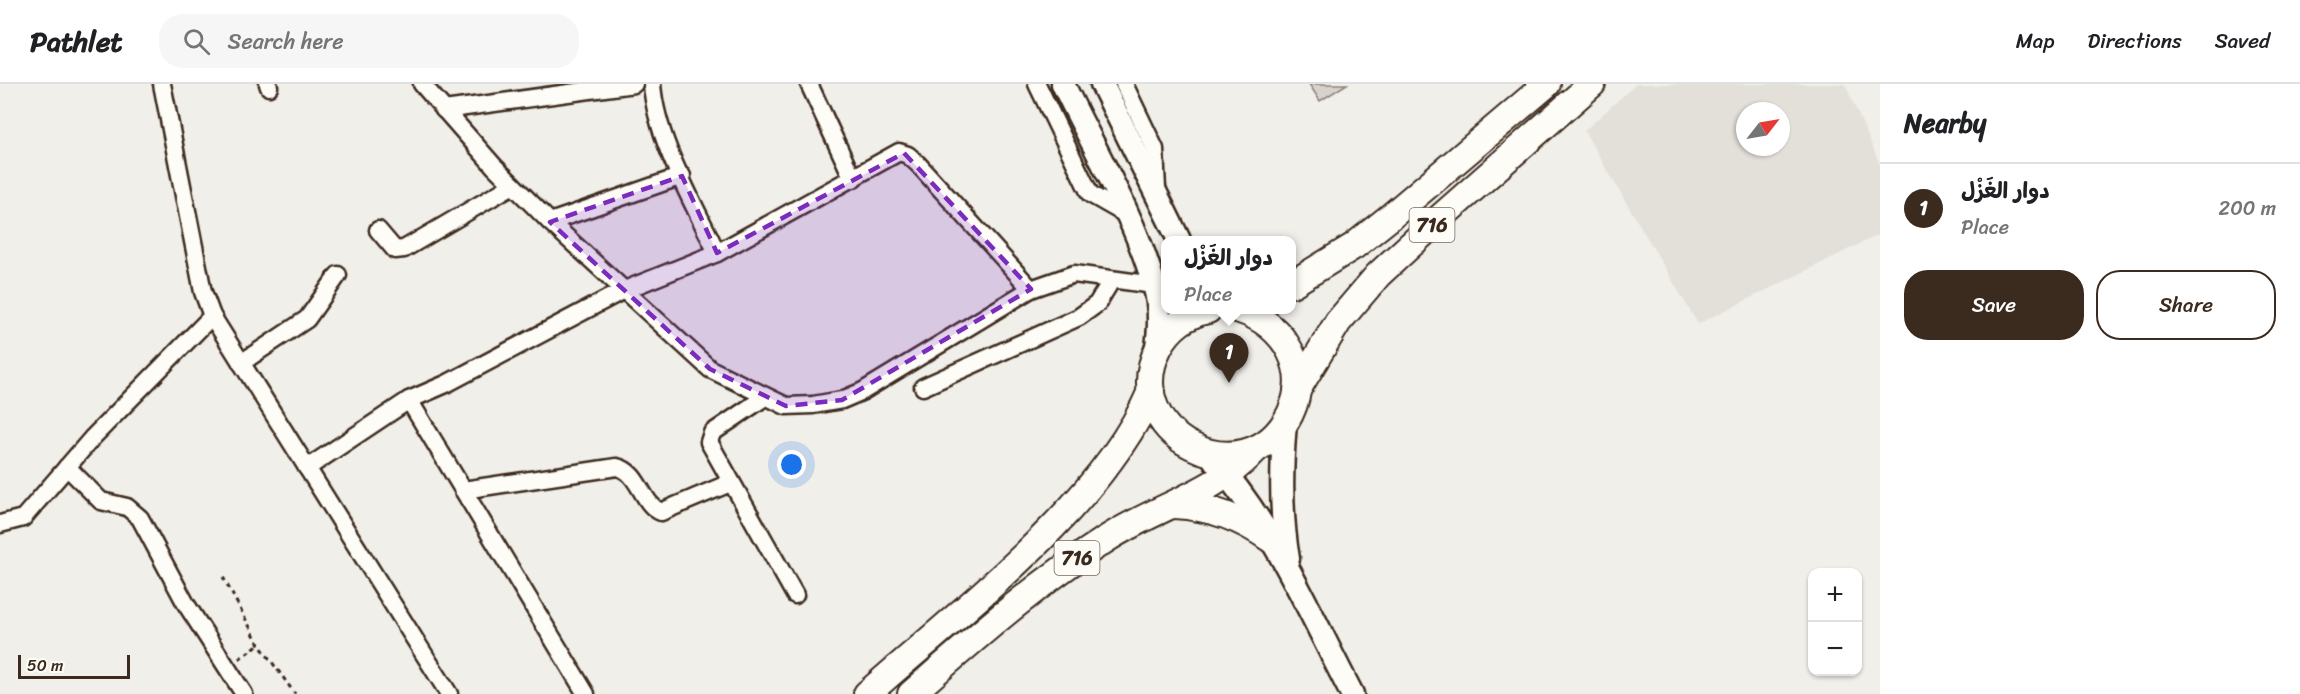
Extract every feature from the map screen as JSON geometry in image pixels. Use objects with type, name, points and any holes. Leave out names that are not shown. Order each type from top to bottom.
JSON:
[{"type":"main road","points":[[1063,84],[1125,214],[1154,285],[1160,330],[1155,356]]},
{"type":"main road","points":[[1102,84],[1177,236]]},
{"type":"main road","name":"716","points":[[1296,282],[1354,246],[1547,84]]},
{"type":"main road","name":"716","points":[[1194,314],[1175,327],[1155,356],[1151,373],[1151,391],[1156,408],[1164,424],[1191,447],[1208,453],[1225,455],[1243,453],[1274,436],[1285,423],[1297,390],[1338,322],[1378,275],[1592,84]]},
{"type":"main road","name":"716","points":[[1252,314],[1272,326],[1284,339],[1295,363],[1297,390]]},
{"type":"main road","name":"716","points":[[867,694],[1025,553],[1078,498],[1135,426],[1151,391]]},
{"type":"main road","points":[[1285,423],[1281,502],[1290,572]]},
{"type":"main road","name":"716","points":[[912,694],[1004,613],[1052,576],[1113,535],[1228,476],[1259,446]]},
{"type":"main road","points":[[1208,453],[1228,476],[1272,540],[1352,694]]},
{"type":"main road","points":[[1173,505],[1205,508],[1236,517],[1272,540]]},
{"type":"street","points":[[162,84],[203,292],[212,316],[449,694]]},
{"type":"street","points":[[422,84],[513,185],[550,222],[622,291],[710,369],[786,406],[813,405],[842,400],[863,391],[1031,289],[1074,274],[1111,281],[1154,285]]},
{"type":"street","points":[[444,110],[634,84]]},
{"type":"street","points":[[652,84],[659,116],[681,176],[717,253]]},
{"type":"street","points":[[809,84],[853,179]]},
{"type":"street","points":[[1037,84],[1090,194],[1125,214]]},
{"type":"street","points":[[1124,84],[1155,149],[1158,199]]},
{"type":"street","points":[[307,468],[409,400],[446,384],[622,291],[717,253],[899,152],[908,155],[1031,289]]},
{"type":"street","points":[[550,222],[681,176]]},
{"type":"street","points":[[378,230],[395,250],[404,249],[513,185]]},
{"type":"street","points":[[241,363],[307,319],[338,275]]},
{"type":"street","points":[[923,387],[1079,317],[1097,304],[1111,281]]},
{"type":"street","points":[[0,524],[23,518],[93,437],[212,316]]},
{"type":"street","points":[[765,397],[709,437],[710,448],[795,595]]},
{"type":"street","points":[[409,400],[586,694]]},
{"type":"street","points":[[462,490],[617,466],[627,470],[652,506],[661,512],[730,483]]},
{"type":"street","points":[[67,467],[101,501],[127,507],[140,518],[181,596],[244,694]]},
{"type":"path","points":[[223,577],[259,644],[295,694]]},
{"type":"path","points":[[227,668],[259,644]]},
{"type":"highlighted area","points":[[904,153],[1031,289],[842,400],[786,406],[710,369],[550,222],[682,176],[717,253]]},
{"type":"shaded area","points":[[1309,84],[1347,84],[1320,101]]},
{"type":"shaded area","points":[[1636,84],[1845,84],[1880,164],[1880,234],[1698,324],[1584,131]]},
{"type":"place","name":"دوار الغَزْل","points":[[1229,383]]}]
